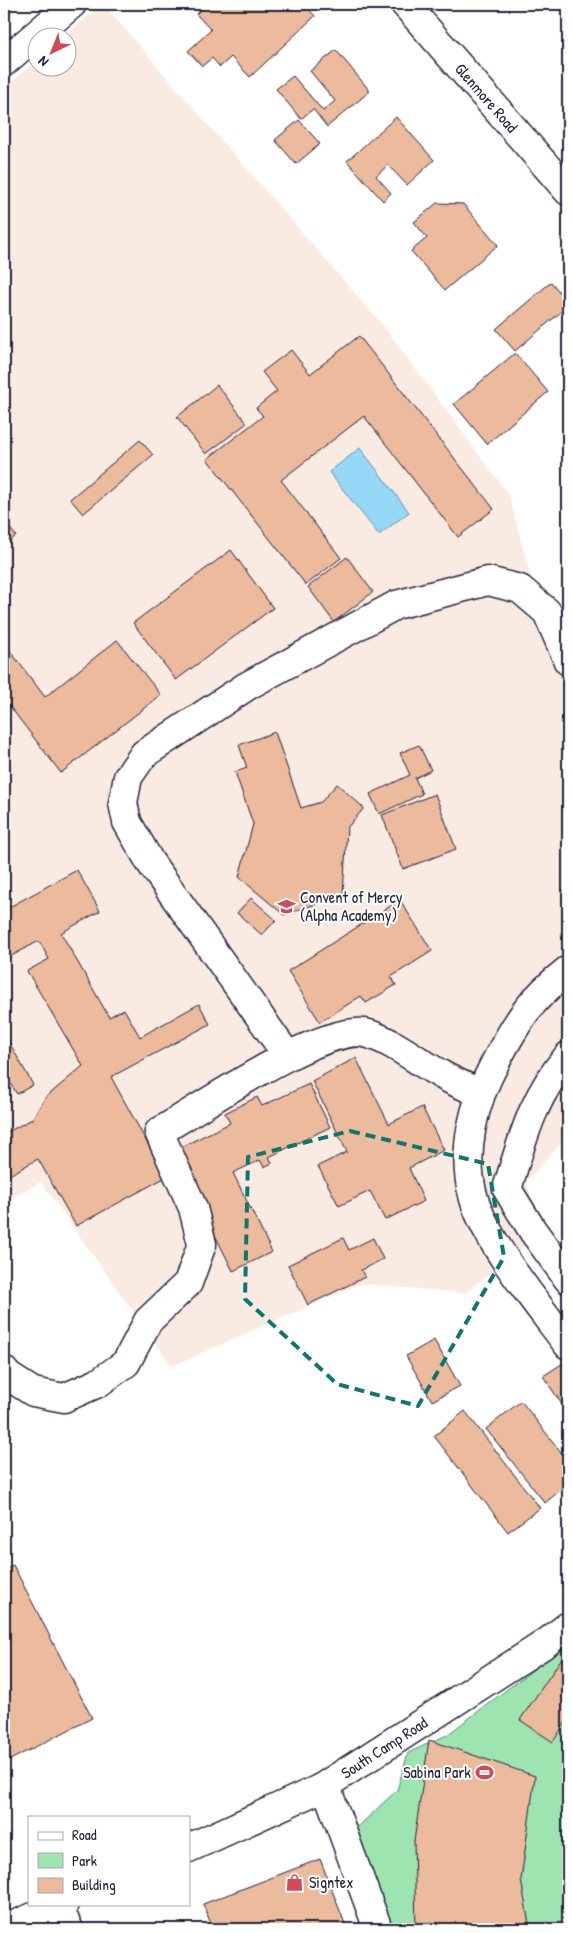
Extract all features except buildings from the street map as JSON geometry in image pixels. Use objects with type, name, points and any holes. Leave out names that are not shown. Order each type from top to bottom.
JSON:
[{"type":"main road","points":[[4,62],[72,4]]},
{"type":"main road","name":"Glenmore Road","points":[[405,4],[568,190]]},
{"type":"main road","points":[[288,1055],[150,862],[127,822],[123,803],[128,777],[144,754],[247,686],[396,605],[488,580],[520,589],[547,612],[568,661]]},
{"type":"main road","points":[[568,970],[541,991],[522,1014],[480,1093],[474,1112],[470,1145],[470,1173],[474,1199],[490,1235],[568,1345]]},
{"type":"main road","points":[[4,1371],[8,1376],[33,1392],[64,1398],[98,1383],[126,1363],[148,1321],[188,1283],[202,1244],[193,1208],[159,1132],[288,1055],[344,1034],[368,1034],[400,1048],[442,1075],[480,1093]]},
{"type":"main road","points":[[568,1056],[550,1078],[528,1119],[508,1189],[533,1231],[568,1279]]},
{"type":"main road","name":"South Camp Road","points":[[190,1848],[321,1788],[546,1643],[568,1626]]},
{"type":"main road","points":[[321,1788],[329,1795],[378,1929]]},
{"type":"main road","points":[[5,1929],[64,1913]]},
{"type":"highlighted area","points":[[350,1131],[488,1164],[504,1257],[418,1406],[337,1384],[245,1299],[248,1157]]},
{"type":"shaded area","name":"Convent of Mercy (Alpha Academy)","points":[[103,4],[385,328],[509,495],[540,613],[568,676],[568,1135],[526,1182],[535,1205],[533,1231],[525,1246],[465,1293],[360,1284],[172,1366],[41,1182],[4,1201],[4,89],[28,67],[28,78],[78,78],[78,28],[74,28]]},
{"type":"green space","name":"Sabina Park","points":[[568,1643],[568,1929],[381,1929],[346,1838],[397,1790],[408,1753],[447,1735]]},
{"type":"water","points":[[360,448],[409,512],[379,535],[329,472]]},
{"type":"place","name":"Convent of Mercy (Alpha Academy)","points":[[286,906]]},
{"type":"place","name":"Sabina Park","points":[[485,1772]]},
{"type":"place","name":"Signtex","points":[[295,1882]]}]
